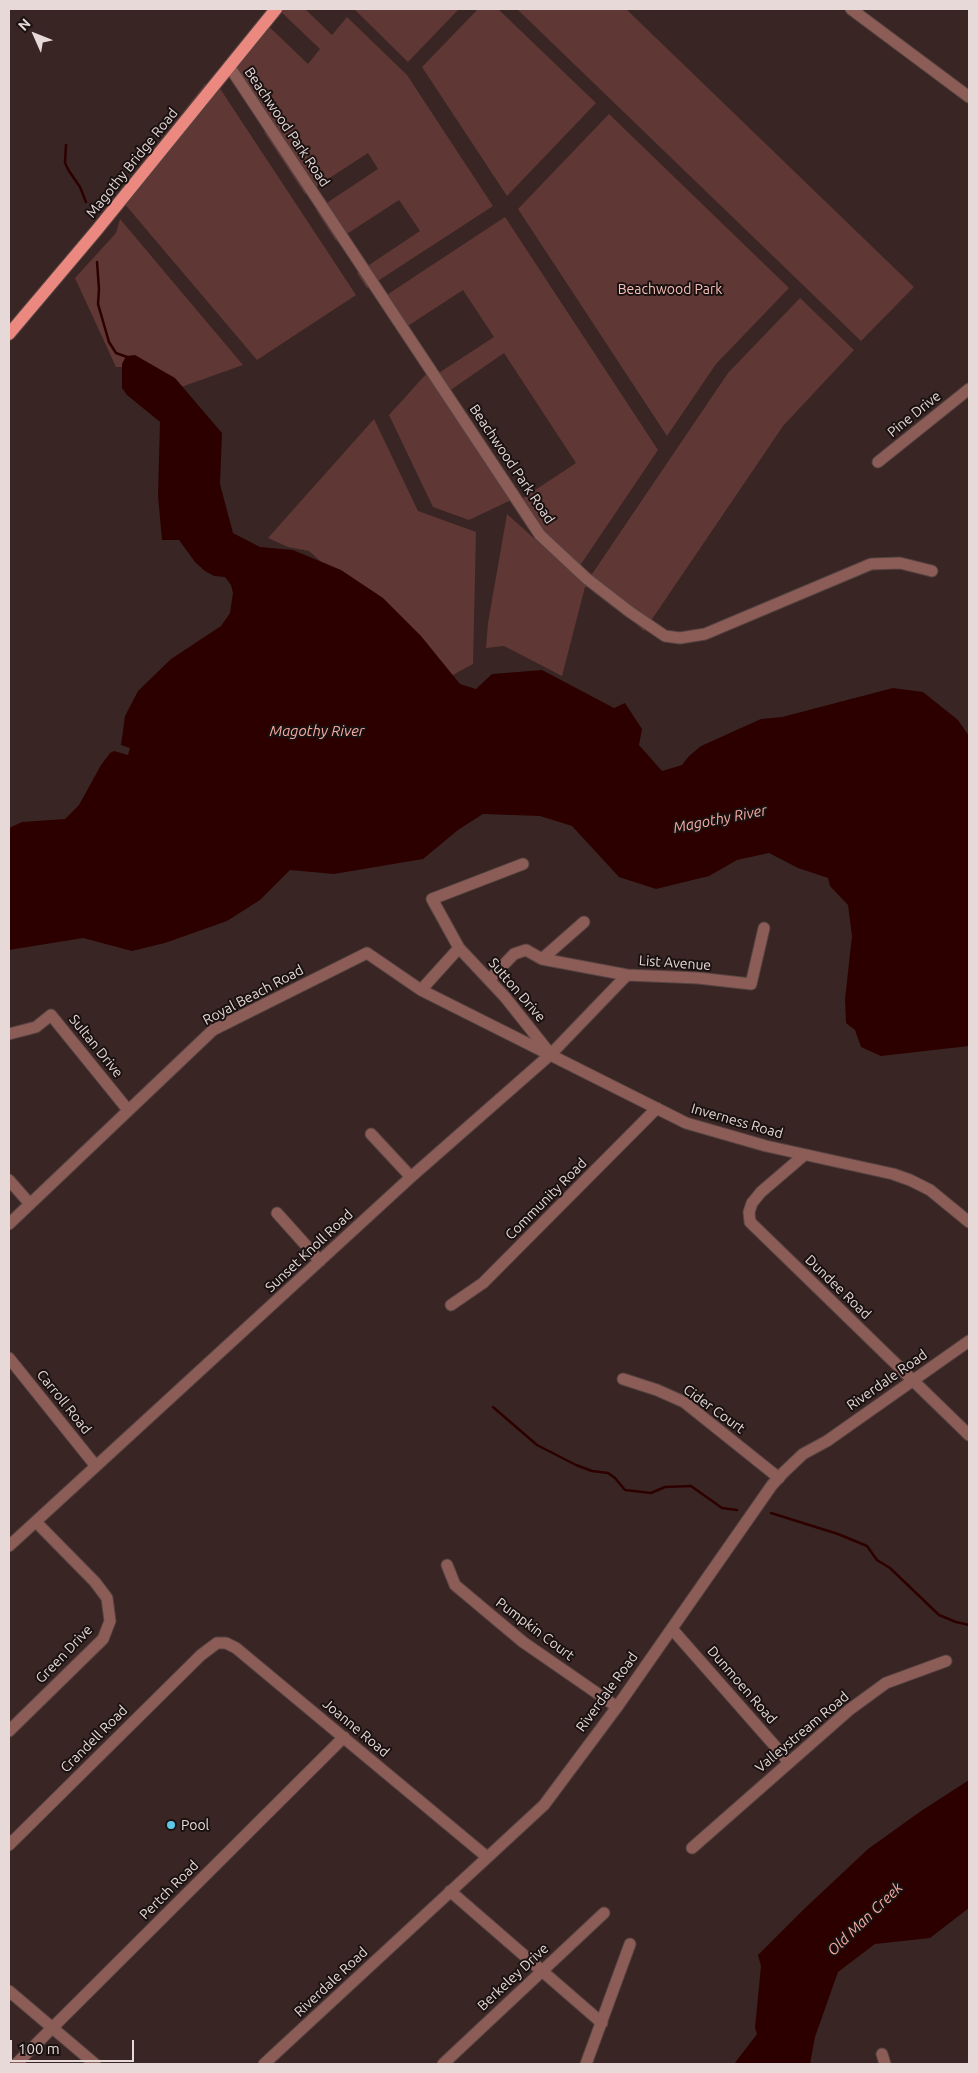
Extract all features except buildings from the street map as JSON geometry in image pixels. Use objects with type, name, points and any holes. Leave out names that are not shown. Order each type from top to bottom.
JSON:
[{"type":"main road","name":"Magothy Bridge Road","points":[[9,334],[96,231],[276,9]]},
{"type":"street","points":[[851,9],[969,97]]},
{"type":"street","name":"Beachwood Park Road","points":[[228,66],[540,535],[586,578],[630,612],[665,636],[680,638],[705,634],[871,564],[900,563],[932,571]]},
{"type":"street","name":"Pine Drive","points":[[878,462],[969,389]]},
{"type":"street","name":"Sutton Drive","points":[[524,864],[432,899],[459,948],[489,980],[551,1054]]},
{"type":"street","points":[[542,959],[584,922]]},
{"type":"street","name":"List Avenue","points":[[489,980],[514,954],[520,950],[526,950],[542,959],[627,975],[698,978],[751,984],[764,928]]},
{"type":"street","points":[[421,990],[459,948]]},
{"type":"street","name":"Royal Beach Road","points":[[9,1224],[212,1030],[366,953],[421,990]]},
{"type":"street","name":"Sunset Knoll Road","points":[[9,1546],[95,1465],[411,1177],[551,1054],[627,975]]},
{"type":"street","name":"Inverness Road","points":[[421,990],[686,1123],[803,1156],[893,1174],[930,1190],[969,1222]]},
{"type":"street","name":"Sultan Drive","points":[[9,1034],[36,1026],[51,1015],[128,1110]]},
{"type":"street","name":"Community Road","points":[[451,1305],[483,1284],[657,1108]]},
{"type":"street","points":[[370,1134],[411,1177]]},
{"type":"street","name":"Dundee Road","points":[[803,1156],[761,1192],[752,1203],[749,1212],[750,1222],[969,1435]]},
{"type":"street","points":[[9,1180],[30,1204]]},
{"type":"street","points":[[277,1214],[320,1261]]},
{"type":"street","name":"Riverdale Road","points":[[264,2064],[546,1803],[617,1707],[779,1478],[803,1454],[827,1441],[969,1341]]},
{"type":"street","name":"Carroll Road","points":[[9,1358],[95,1465]]},
{"type":"street","name":"Cider Court","points":[[623,1379],[657,1390],[684,1402],[779,1478]]},
{"type":"street","name":"Green Drive","points":[[9,1731],[103,1638],[110,1621],[107,1598],[95,1582],[36,1522]]},
{"type":"street","name":"Pumpkin Court","points":[[447,1565],[455,1584],[523,1642],[617,1707]]},
{"type":"street","name":"Dunmoen Road","points":[[672,1629],[789,1762]]},
{"type":"street","name":"Joanne Road","points":[[201,1655],[217,1643],[228,1643],[236,1648],[487,1857]]},
{"type":"street","name":"Crandell Road","points":[[9,1845],[201,1655]]},
{"type":"street","name":"Valleystream Road","points":[[692,1848],[849,1710],[886,1683],[946,1661]]},
{"type":"street","name":"Pertch Road","points":[[16,2064],[344,1737]]},
{"type":"street","points":[[450,1892],[602,2023]]},
{"type":"street","name":"Berkeley Drive","points":[[444,2064],[604,1913]]},
{"type":"street","points":[[586,2064],[630,1944]]},
{"type":"street","points":[[9,1991],[95,2064]]},
{"type":"green space","points":[[278,9],[305,9],[332,35],[347,17],[407,75],[493,206],[367,288],[357,273],[420,231],[399,200],[336,241],[316,210],[378,169],[368,153],[305,194],[264,132],[268,130],[227,69],[227,58],[260,18],[308,64],[320,49]]},
{"type":"green space","points":[[354,9],[459,9],[408,62]]},
{"type":"green space","points":[[478,9],[498,9],[596,103],[507,196],[422,67]]},
{"type":"green space","points":[[517,9],[626,9],[914,287],[861,341]]},
{"type":"green space","points":[[205,84],[217,84],[356,295],[257,360],[123,202],[129,181]]},
{"type":"green space","name":"Beachwood Park","points":[[609,114],[789,288],[716,364],[667,436],[518,209]]},
{"type":"green space","points":[[505,217],[658,450],[577,570],[514,504],[576,463],[504,353],[442,396],[511,500],[469,520],[433,507],[389,415],[427,373],[431,378],[494,337],[463,290],[400,331],[379,300]]},
{"type":"green space","points":[[120,219],[243,365],[167,392],[152,367],[116,367],[75,278],[116,233]]},
{"type":"green space","points":[[800,298],[854,350],[783,426],[644,631],[588,580],[728,373]]},
{"type":"green space","points":[[374,419],[418,511],[476,532],[473,664],[451,676],[309,551],[288,547],[268,538]]},
{"type":"green space","points":[[507,514],[588,587],[585,587],[562,676],[504,646],[486,648],[488,623]]},
{"type":"water","name":"Magothy River","points":[[135,355],[175,378],[222,433],[220,484],[233,533],[260,547],[293,550],[341,570],[383,598],[421,636],[460,684],[476,689],[492,674],[542,670],[614,708],[625,703],[642,729],[639,745],[662,771],[682,765],[701,746],[761,719],[782,717],[893,688],[923,692],[958,720],[969,736],[969,1046],[881,1056],[861,1047],[855,1030],[846,1023],[845,999],[852,936],[848,905],[830,886],[828,878],[798,868],[769,853],[737,860],[709,876],[656,889],[619,877],[572,826],[540,816],[483,814],[458,830],[423,859],[334,874],[290,870],[260,900],[227,921],[165,943],[132,951],[83,938],[9,950],[9,828],[22,822],[65,819],[79,805],[101,765],[110,753],[114,751],[128,755],[130,748],[121,745],[125,716],[138,691],[171,659],[221,626],[230,613],[233,593],[231,585],[225,577],[214,576],[205,571],[195,562],[179,540],[162,540],[158,496],[160,422],[127,395],[122,388],[122,364],[126,356]]},
{"type":"water","name":"Old Man Creek","points":[[969,1780],[969,1908],[930,1938],[875,1944],[838,1972],[815,2037],[810,2064],[734,2064],[757,2034],[755,2028],[761,1966],[758,1955],[868,1849]]},
{"type":"waterway","points":[[66,145],[65,163],[80,187],[86,202]]},
{"type":"waterway","points":[[97,262],[98,304],[109,342],[116,353],[127,357]]},
{"type":"waterway","points":[[493,1407],[537,1445],[576,1465],[592,1471],[608,1473],[625,1490],[651,1493],[665,1487],[691,1486],[722,1508],[737,1510]]},
{"type":"waterway","points":[[771,1513],[838,1534],[867,1546],[877,1560],[890,1568],[939,1615],[969,1625]]},
{"type":"place","name":"Pool","points":[[171,1825]]}]
